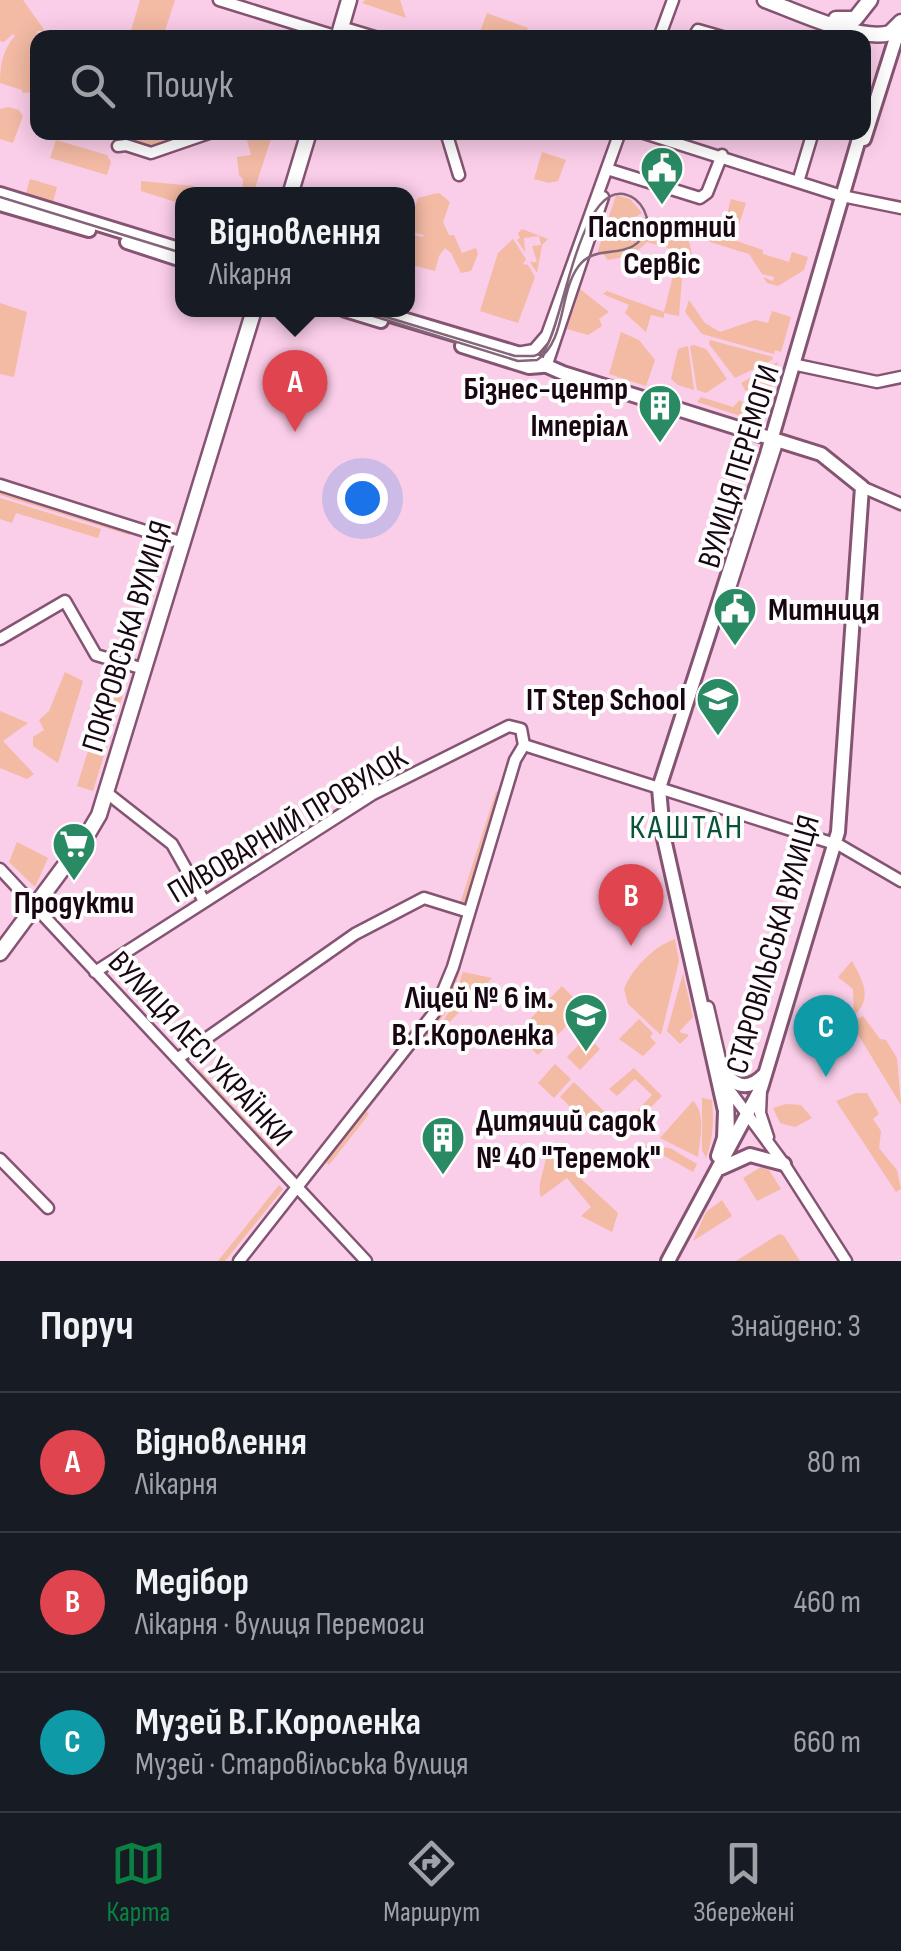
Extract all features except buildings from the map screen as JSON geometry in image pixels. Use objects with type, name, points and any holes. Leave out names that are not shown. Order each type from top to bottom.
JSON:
[{"type":"highway","points":[[340,30],[350,0]]},
{"type":"highway","points":[[765,0],[838,30]]},
{"type":"highway","points":[[780,0],[843,21],[859,16],[871,0]]},
{"type":"highway","points":[[871,0],[870,24],[874,34]]},
{"type":"highway","points":[[871,34],[890,33],[901,22]]},
{"type":"highway","points":[[292,187],[307,140]]},
{"type":"highway","name":"ПОКРОВСЬКА ВУЛИЦЯ","points":[[0,953],[92,828],[107,792],[252,317]]},
{"type":"main road","name":"ВУЛИЦЯ ПЕРЕМОГИ","points":[[871,115],[901,22]]},
{"type":"main road","points":[[871,100],[883,59],[883,49],[874,34]]},
{"type":"main road","name":"ВУЛИЦЯ ПЕРЕМОГИ","points":[[665,1261],[721,1150],[725,1111],[662,834],[662,789],[798,364],[859,140]]},
{"type":"main road","name":"ВУЛИЦЯ ПЕРЕМОГИ","points":[[775,439],[863,140]]},
{"type":"main road","points":[[0,194],[175,248]]},
{"type":"main road","points":[[0,204],[175,258]]},
{"type":"main road","points":[[368,317],[529,367],[544,367],[821,454],[862,487]]},
{"type":"main road","points":[[396,317],[517,353],[544,367]]},
{"type":"main road","name":"СТАРОВІЛЬСЬКА ВУЛИЦЯ","points":[[718,1168],[764,1080],[834,844],[862,487]]},
{"type":"main road","points":[[714,1059],[725,1079],[734,1083],[748,1087],[764,1080]]},
{"type":"main road","points":[[718,1168],[750,1155],[784,1164]]},
{"type":"main road","name":"ВУЛИЦЯ ПЕРЕМОГИ","points":[[665,1261],[718,1168]]},
{"type":"street","points":[[219,0],[325,30]]},
{"type":"street","points":[[660,30],[670,0]]},
{"type":"street","points":[[118,146],[151,153],[189,140]]},
{"type":"street","points":[[448,140],[459,175]]},
{"type":"street","points":[[517,353],[534,350],[544,340],[620,140]]},
{"type":"street","points":[[667,140],[845,196],[901,208]]},
{"type":"street","points":[[674,140],[721,157]]},
{"type":"street","points":[[798,180],[810,140]]},
{"type":"street","points":[[609,170],[700,198],[707,193],[721,157]]},
{"type":"street","points":[[544,367],[609,170]]},
{"type":"street","points":[[798,364],[877,382],[901,377]]},
{"type":"street","points":[[0,485],[184,542]]},
{"type":"street","points":[[862,487],[901,504]]},
{"type":"street","points":[[0,639],[65,601],[96,655],[144,670]]},
{"type":"street","name":"ПИВОВАРНИЙ ПРОВУЛОК","points":[[95,972],[373,794],[510,726],[521,729],[524,746]]},
{"type":"street","points":[[239,1261],[443,997],[515,760],[524,746],[849,849],[901,881]]},
{"type":"street","name":"ВУЛИЦЯ ПЕРЕМОГИ","points":[[662,789],[673,856],[725,1079],[730,1128],[718,1168]]},
{"type":"street","points":[[107,792],[172,844],[204,900]]},
{"type":"street","name":"ВУЛИЦЯ ЛЕСІ УКРАЇНКИ","points":[[0,869],[366,1261]]},
{"type":"street","points":[[177,1059],[356,934],[424,898],[470,912]]},
{"type":"street","points":[[725,1079],[846,1261]]},
{"type":"street","points":[[764,1080],[762,1119],[775,1152]]},
{"type":"street","points":[[0,1160],[48,1208]]},
{"type":"shaded area","points":[[0,0],[23,0],[44,30],[30,30],[30,92],[0,83],[3,58],[15,36],[0,41]]},
{"type":"shaded area","points":[[140,0],[175,0],[165,30],[131,30]]},
{"type":"shaded area","points":[[400,0],[406,18],[362,3]]},
{"type":"shaded area","points":[[487,13],[528,28],[527,30],[481,30]]},
{"type":"shaded area","points":[[0,109],[19,110],[23,116],[13,143],[0,139]]},
{"type":"shaded area","points":[[56,140],[107,155],[111,162],[107,175],[50,158]]},
{"type":"shaded area","points":[[127,140],[178,140],[151,147]]},
{"type":"shaded area","points":[[247,140],[271,140],[255,187],[242,187],[237,157],[251,155]]},
{"type":"shaded area","points":[[542,152],[566,160],[558,181],[534,179]]},
{"type":"shaded area","points":[[30,179],[57,187],[53,202],[26,193]]},
{"type":"shaded area","points":[[141,181],[194,187],[175,187],[175,202],[141,191]]},
{"type":"shaded area","points":[[439,193],[450,202],[443,222],[462,253],[476,248],[478,254],[471,271],[461,273],[445,248],[435,271],[415,266],[415,235],[424,235],[415,233],[418,198]]},
{"type":"shaded area","points":[[616,195],[630,199],[642,213],[603,235]]},
{"type":"shaded area","points":[[731,199],[746,203],[734,240],[789,262],[792,252],[808,257],[804,270],[778,286],[767,283],[763,277],[773,281],[774,277],[762,274],[749,254],[710,242],[710,231],[722,233]]},
{"type":"shaded area","points":[[643,217],[650,224],[652,220],[680,227],[680,222],[687,223],[687,229],[682,229],[693,258],[683,264],[679,316],[651,315],[646,332],[625,313],[629,305],[603,294],[607,291],[664,312],[679,251],[647,242],[619,258],[608,260],[597,254],[601,241]]},
{"type":"shaded area","points":[[522,229],[548,239],[542,245],[537,273],[530,262],[537,262],[532,246],[541,245],[539,236],[524,238],[525,252],[517,240]]},
{"type":"shaded area","points":[[513,239],[526,259],[523,264],[535,277],[518,323],[480,311],[498,253]]},
{"type":"shaded area","points":[[580,289],[609,312],[599,319],[602,326],[588,335],[567,329]]},
{"type":"shaded area","points":[[689,300],[705,323],[720,332],[755,320],[768,323],[772,311],[791,317],[781,352],[775,350],[774,354],[702,334],[685,312]]},
{"type":"shaded area","points":[[0,303],[27,312],[14,377],[0,374]]},
{"type":"shaded area","points":[[621,332],[639,340],[655,360],[646,386],[609,374]]},
{"type":"shaded area","points":[[710,340],[773,357],[735,378],[709,344]]},
{"type":"shaded area","points":[[688,346],[694,390],[671,379],[678,349]]},
{"type":"shaded area","points":[[690,346],[706,349],[727,379],[706,393],[697,390]]},
{"type":"shaded area","points":[[778,362],[765,411],[757,409],[741,383]]},
{"type":"shaded area","points":[[701,397],[733,407],[740,400],[755,414],[753,420],[697,402]]},
{"type":"shaded area","points":[[0,490],[131,531],[129,535],[0,495]]},
{"type":"shaded area","points":[[0,498],[101,529],[98,538],[16,513],[12,523],[0,519]]},
{"type":"shaded area","points":[[116,662],[131,668],[93,791],[77,786]]},
{"type":"shaded area","points":[[65,672],[83,681],[58,763],[33,746],[33,737],[44,730],[39,720],[49,711]]},
{"type":"shaded area","points":[[0,711],[28,723],[3,741],[34,774],[27,779],[0,768]]},
{"type":"shaded area","points":[[496,791],[501,795],[468,902],[460,904]]},
{"type":"shaded area","points":[[17,842],[48,858],[35,887],[9,862]]},
{"type":"shaded area","points":[[675,939],[679,961],[661,1035],[628,1004],[624,989],[644,959]]},
{"type":"shaded area","points":[[852,961],[865,996],[854,1016],[853,989],[838,977]]},
{"type":"shaded area","points":[[456,970],[460,971],[448,1009],[425,1042],[422,1036],[446,999]]},
{"type":"shaded area","points":[[463,972],[492,978],[439,1033],[437,1031],[450,1010]]},
{"type":"shaded area","points":[[683,973],[693,1017],[679,1032],[689,1035],[680,1044],[667,1031]]},
{"type":"shaded area","points":[[562,986],[584,1008],[538,1055],[516,1034]]},
{"type":"shaded area","points":[[863,1016],[897,1058],[901,1105],[851,1023]]},
{"type":"shaded area","points":[[639,1019],[653,1033],[650,1037],[656,1043],[643,1056],[619,1039]]},
{"type":"shaded area","points":[[587,1036],[600,1049],[580,1070],[567,1057]]},
{"type":"shaded area","points":[[555,1064],[571,1079],[554,1098],[538,1083]]},
{"type":"shaded area","points":[[634,1068],[662,1096],[640,1118],[635,1113],[652,1095],[635,1079],[617,1096],[609,1089]]},
{"type":"shaded area","points":[[199,1069],[279,1155],[276,1157],[195,1072]]},
{"type":"shaded area","points":[[574,1082],[613,1120],[599,1134],[560,1097]]},
{"type":"shaded area","points":[[867,1093],[879,1114],[873,1119],[881,1131],[879,1148],[897,1170],[901,1189],[896,1192],[836,1101]]},
{"type":"shaded area","points":[[702,1098],[712,1100],[713,1107],[712,1137],[706,1158],[702,1150]]},
{"type":"shaded area","points":[[693,1101],[701,1120],[698,1157],[660,1138]]},
{"type":"shaded area","points":[[801,1105],[812,1118],[795,1127],[780,1123],[773,1108]]},
{"type":"shaded area","points":[[365,1110],[369,1114],[329,1165],[324,1161]]},
{"type":"shaded area","points":[[640,1145],[670,1148],[697,1164],[693,1172],[661,1154],[658,1158]]},
{"type":"shaded area","points":[[550,1150],[618,1213],[612,1232],[581,1216],[591,1207],[567,1178],[541,1197],[540,1182]]},
{"type":"shaded area","points":[[761,1167],[769,1170],[781,1189],[757,1201],[743,1178]]},
{"type":"shaded area","points":[[279,1185],[283,1189],[225,1261],[218,1261]]},
{"type":"shaded area","points":[[722,1200],[732,1216],[693,1241],[706,1212]]},
{"type":"shaded area","points":[[779,1234],[800,1261],[736,1261]]},
{"type":"tram line","points":[[377,317],[518,361],[537,360],[553,342],[578,267],[595,255],[634,245],[648,225],[646,214],[635,199],[617,194],[601,203],[577,250],[553,332],[544,351],[534,356],[515,356],[386,317]]},
{"type":"tram line","points":[[0,197],[175,251]]},
{"type":"place","name":"Паспортний Сервіс","points":[[662,206]]},
{"type":"place","name":"Відновлення","points":[[295,432]]},
{"type":"place","name":"Бізнес-центр Імперіал","points":[[660,444]]},
{"type":"place","name":"Митниця","points":[[735,647]]},
{"type":"place","name":"IT Step School","points":[[718,737]]},
{"type":"place","name":"Продукти","points":[[74,882]]},
{"type":"place","name":"Медібор","points":[[631,946]]},
{"type":"place","name":"Ліцей № 6 ім. В.Г.Короленка","points":[[586,1053]]},
{"type":"place","name":"Музей В.Г.Короленка","points":[[826,1077]]},
{"type":"place","name":"Дитячий садок № 40 \"Теремок\"","points":[[443,1176]]},
{"type":"district","name":"КАШТАН","points":[[687,826]]}]
